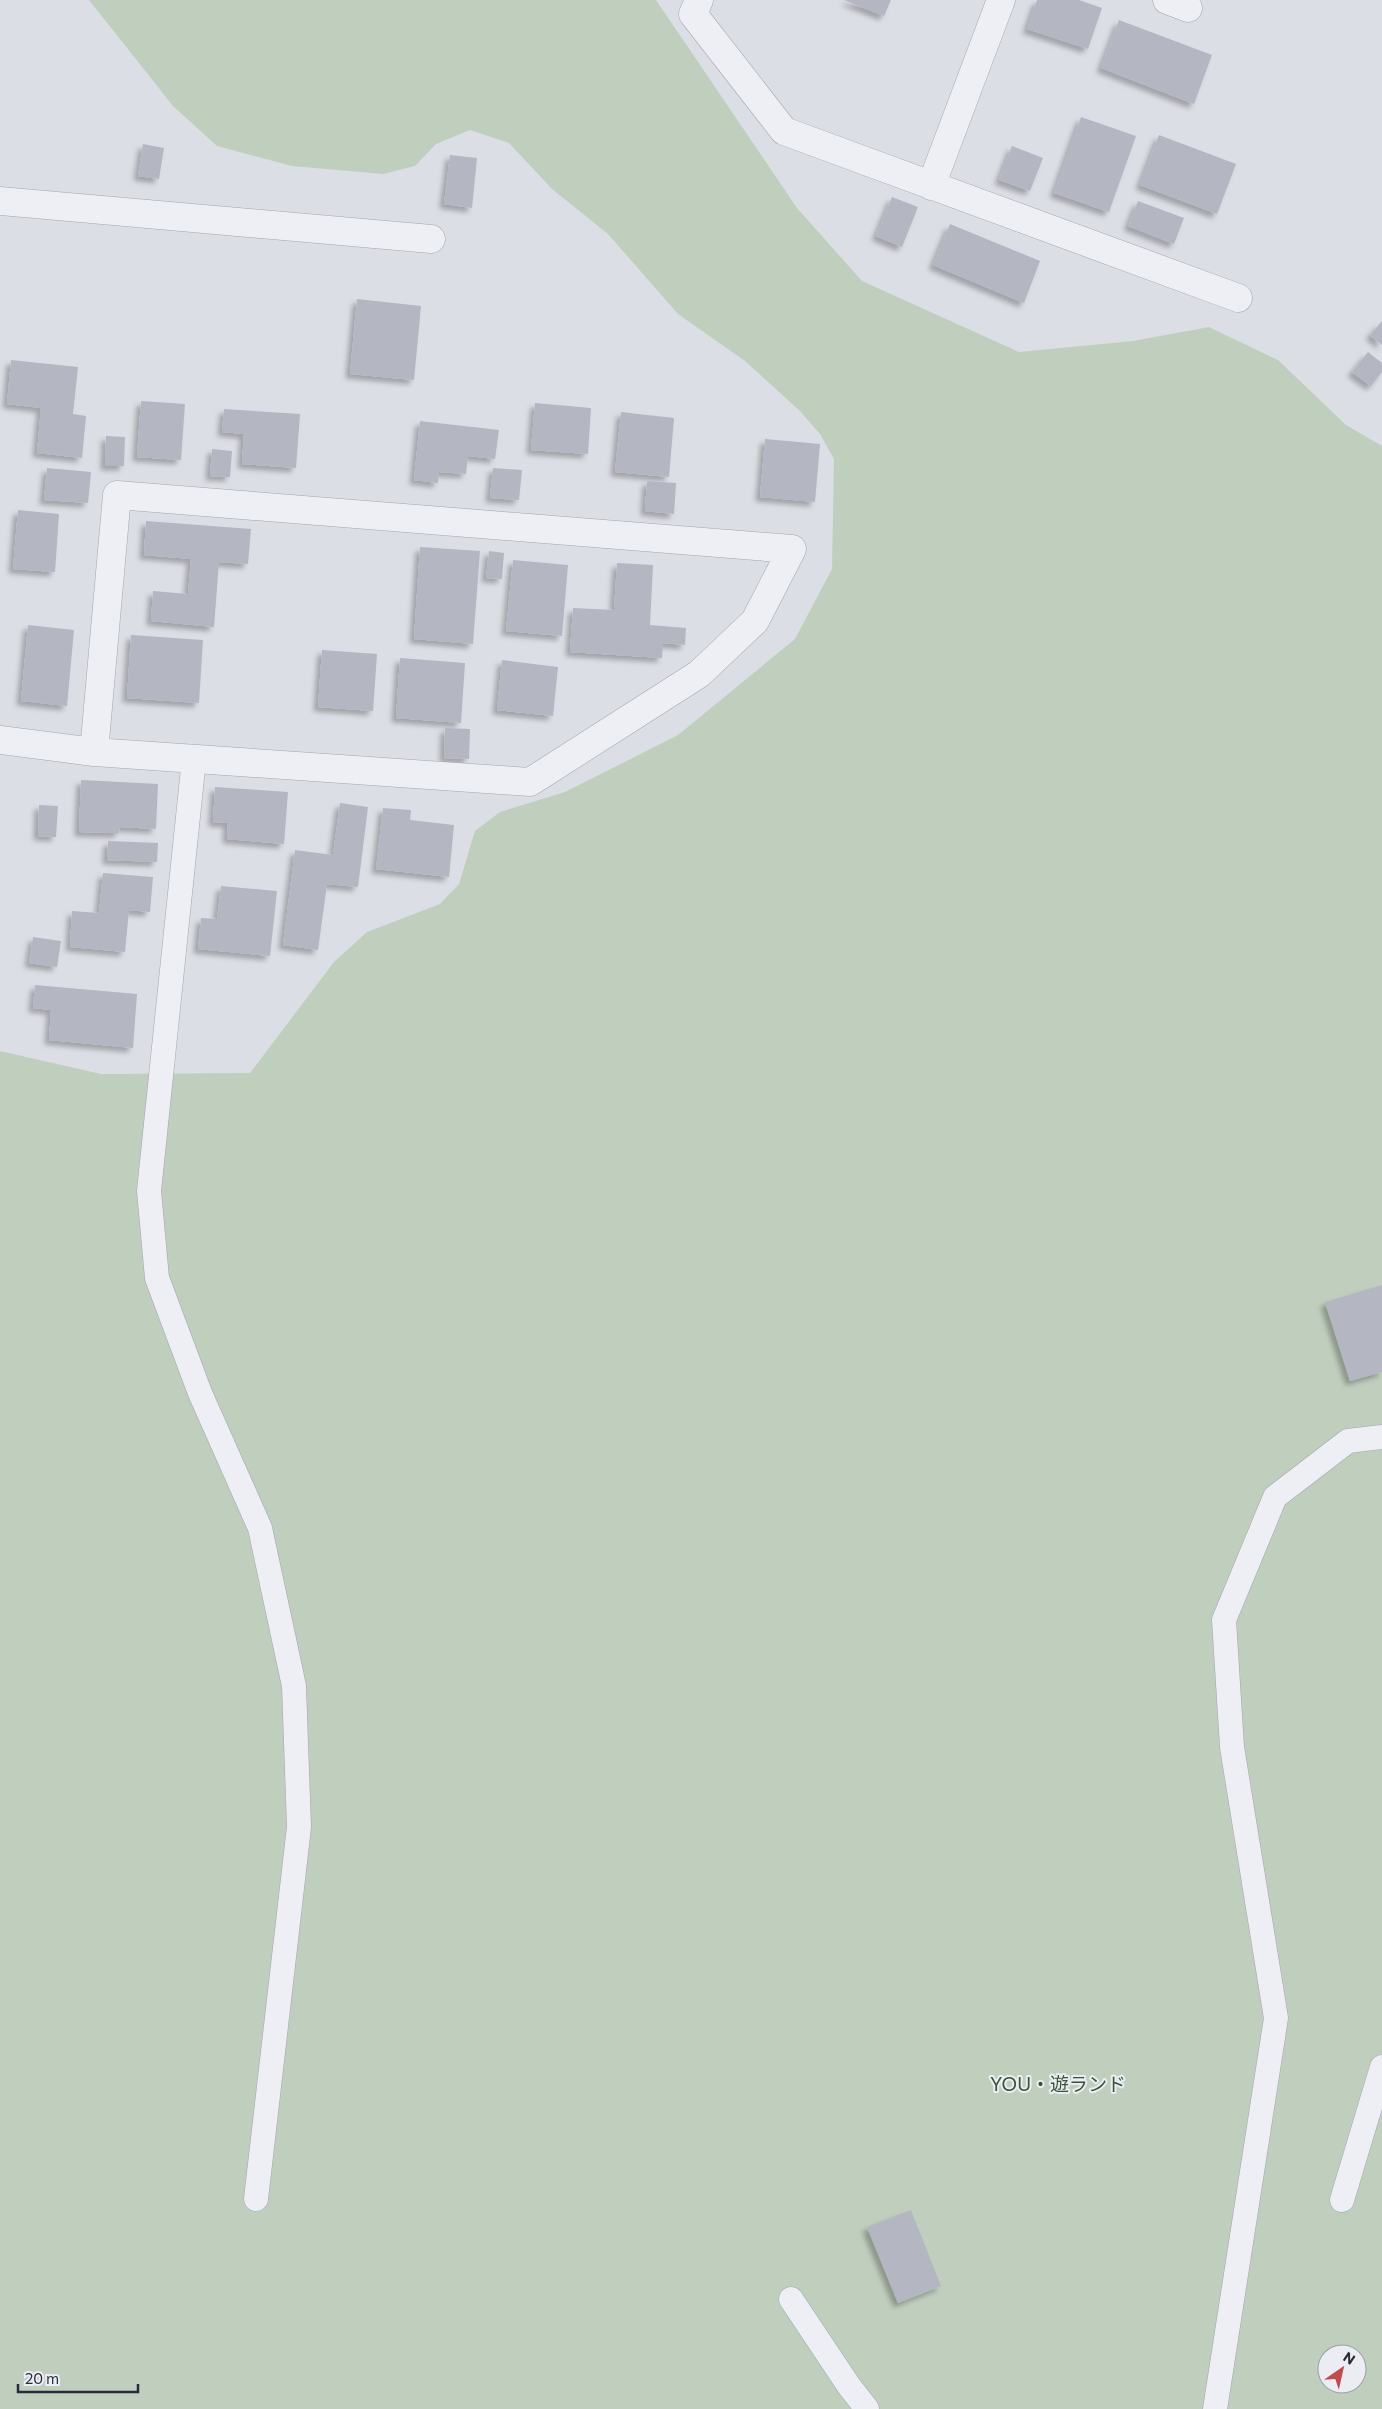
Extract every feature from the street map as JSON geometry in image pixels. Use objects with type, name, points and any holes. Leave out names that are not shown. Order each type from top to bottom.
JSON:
[{"type":"street","points":[[698,0],[693,14],[784,131],[1238,298]]},
{"type":"street","points":[[932,186],[1001,0]]},
{"type":"street","points":[[0,200],[431,239]]},
{"type":"street","points":[[0,740],[94,752],[530,782],[699,674],[755,621],[792,549],[117,495],[94,752]]},
{"type":"lane","points":[[194,758],[150,1191],[157,1278],[200,1393],[260,1528],[294,1686],[299,1826],[256,2199]]},
{"type":"lane","points":[[1215,2409],[1276,2018],[1232,1747],[1224,1620],[1275,1497],[1348,1441],[1382,1436]]},
{"type":"lane","points":[[1342,2200],[1382,2067]]},
{"type":"lane","points":[[791,2299],[849,2386],[867,2409]]},
{"type":"green space","name":"YOU・遊ランド","points":[[89,0],[656,0],[797,208],[862,281],[1019,352],[1133,341],[1209,327],[1278,360],[1346,425],[1382,446],[1382,2409],[0,2409],[0,1051],[101,1074],[250,1073],[334,962],[367,932],[440,904],[459,884],[475,831],[500,812],[565,792],[678,735],[795,639],[832,569],[834,459],[820,434],[800,411],[745,361],[678,314],[608,234],[552,189],[509,143],[470,130],[436,144],[415,166],[383,174],[292,166],[217,146],[173,106]]},
{"type":"building","points":[[844,0],[891,0],[884,16]]},
{"type":"building","points":[[1037,0],[1079,0],[1102,8],[1088,49],[1027,29]]},
{"type":"building","points":[[1119,20],[1212,55],[1194,104],[1101,68]]},
{"type":"building","points":[[1081,117],[1136,136],[1109,212],[1054,193]]},
{"type":"building","points":[[1159,135],[1236,164],[1217,214],[1140,185]]},
{"type":"building","points":[[143,144],[164,148],[159,179],[138,176]]},
{"type":"building","points":[[1012,146],[1043,158],[1030,191],[999,180]]},
{"type":"building","points":[[450,155],[477,158],[472,208],[444,204]]},
{"type":"building","points":[[892,197],[918,207],[902,247],[876,236]]},
{"type":"building","points":[[1138,201],[1184,218],[1174,244],[1128,226]]},
{"type":"building","points":[[950,224],[1040,261],[1024,303],[933,265]]},
{"type":"building","points":[[357,299],[421,306],[414,380],[350,374]]},
{"type":"building","points":[[1382,321],[1382,345],[1370,335]]},
{"type":"building","points":[[1368,352],[1382,363],[1382,372],[1371,386],[1352,372]]},
{"type":"building","points":[[11,360],[78,367],[73,414],[86,416],[82,458],[37,453],[41,408],[7,404]]},
{"type":"building","points":[[141,401],[185,404],[181,460],[137,457]]},
{"type":"building","points":[[535,403],[591,408],[588,454],[531,450]]},
{"type":"building","points":[[224,409],[300,414],[296,468],[242,464],[244,434],[222,432]]},
{"type":"building","points":[[621,412],[674,418],[669,477],[615,472]]},
{"type":"building","points":[[420,421],[499,430],[495,459],[468,456],[466,474],[439,472],[438,483],[414,480]]},
{"type":"building","points":[[106,436],[125,437],[124,466],[105,466]]},
{"type":"building","points":[[765,439],[820,444],[815,502],[760,497]]},
{"type":"building","points":[[212,449],[232,451],[230,477],[210,476]]},
{"type":"building","points":[[47,468],[91,472],[88,503],[44,500]]},
{"type":"building","points":[[493,468],[522,470],[519,500],[490,498]]},
{"type":"building","points":[[647,481],[676,483],[674,514],[645,511]]},
{"type":"building","points":[[18,510],[59,514],[55,572],[13,569]]},
{"type":"building","points":[[146,521],[251,529],[248,564],[219,562],[214,627],[151,621],[153,591],[188,594],[191,559],[144,555]]},
{"type":"building","points":[[420,547],[480,551],[473,644],[414,639]]},
{"type":"building","points":[[489,551],[504,553],[502,579],[486,578]]},
{"type":"building","points":[[513,560],[568,565],[562,636],[506,631]]},
{"type":"building","points":[[617,563],[653,565],[650,625],[686,628],[685,645],[663,643],[662,658],[570,652],[573,608],[614,610]]},
{"type":"building","points":[[28,625],[74,630],[67,706],[21,701]]},
{"type":"building","points":[[131,635],[203,640],[199,703],[127,698]]},
{"type":"building","points":[[322,650],[377,654],[373,711],[318,707]]},
{"type":"building","points":[[400,658],[465,663],[461,723],[396,718]]},
{"type":"building","points":[[502,660],[558,667],[553,716],[497,710]]},
{"type":"building","points":[[445,728],[470,729],[469,759],[444,758]]},
{"type":"building","points":[[81,780],[158,784],[156,829],[120,827],[119,833],[79,832]]},
{"type":"building","points":[[215,787],[288,792],[284,844],[227,839],[228,823],[213,822]]},
{"type":"building","points":[[340,803],[368,807],[358,887],[327,884],[318,950],[283,945],[295,850],[333,855]]},
{"type":"building","points":[[39,805],[58,806],[56,837],[38,836]]},
{"type":"building","points":[[383,808],[411,810],[410,820],[454,825],[449,877],[376,869]]},
{"type":"building","points":[[108,841],[158,843],[157,862],[107,860]]},
{"type":"building","points":[[103,873],[153,877],[150,912],[129,910],[125,952],[70,947],[72,911],[99,913]]},
{"type":"building","points":[[221,886],[277,891],[270,956],[198,949],[201,918],[217,919]]},
{"type":"building","points":[[33,937],[61,941],[57,967],[29,963]]},
{"type":"building","points":[[35,985],[137,994],[133,1048],[49,1040],[51,1010],[33,1008]]},
{"type":"building","points":[[1382,1285],[1382,1372],[1350,1381],[1325,1302]]},
{"type":"building","points":[[911,2210],[941,2286],[898,2303],[867,2227]]}]
